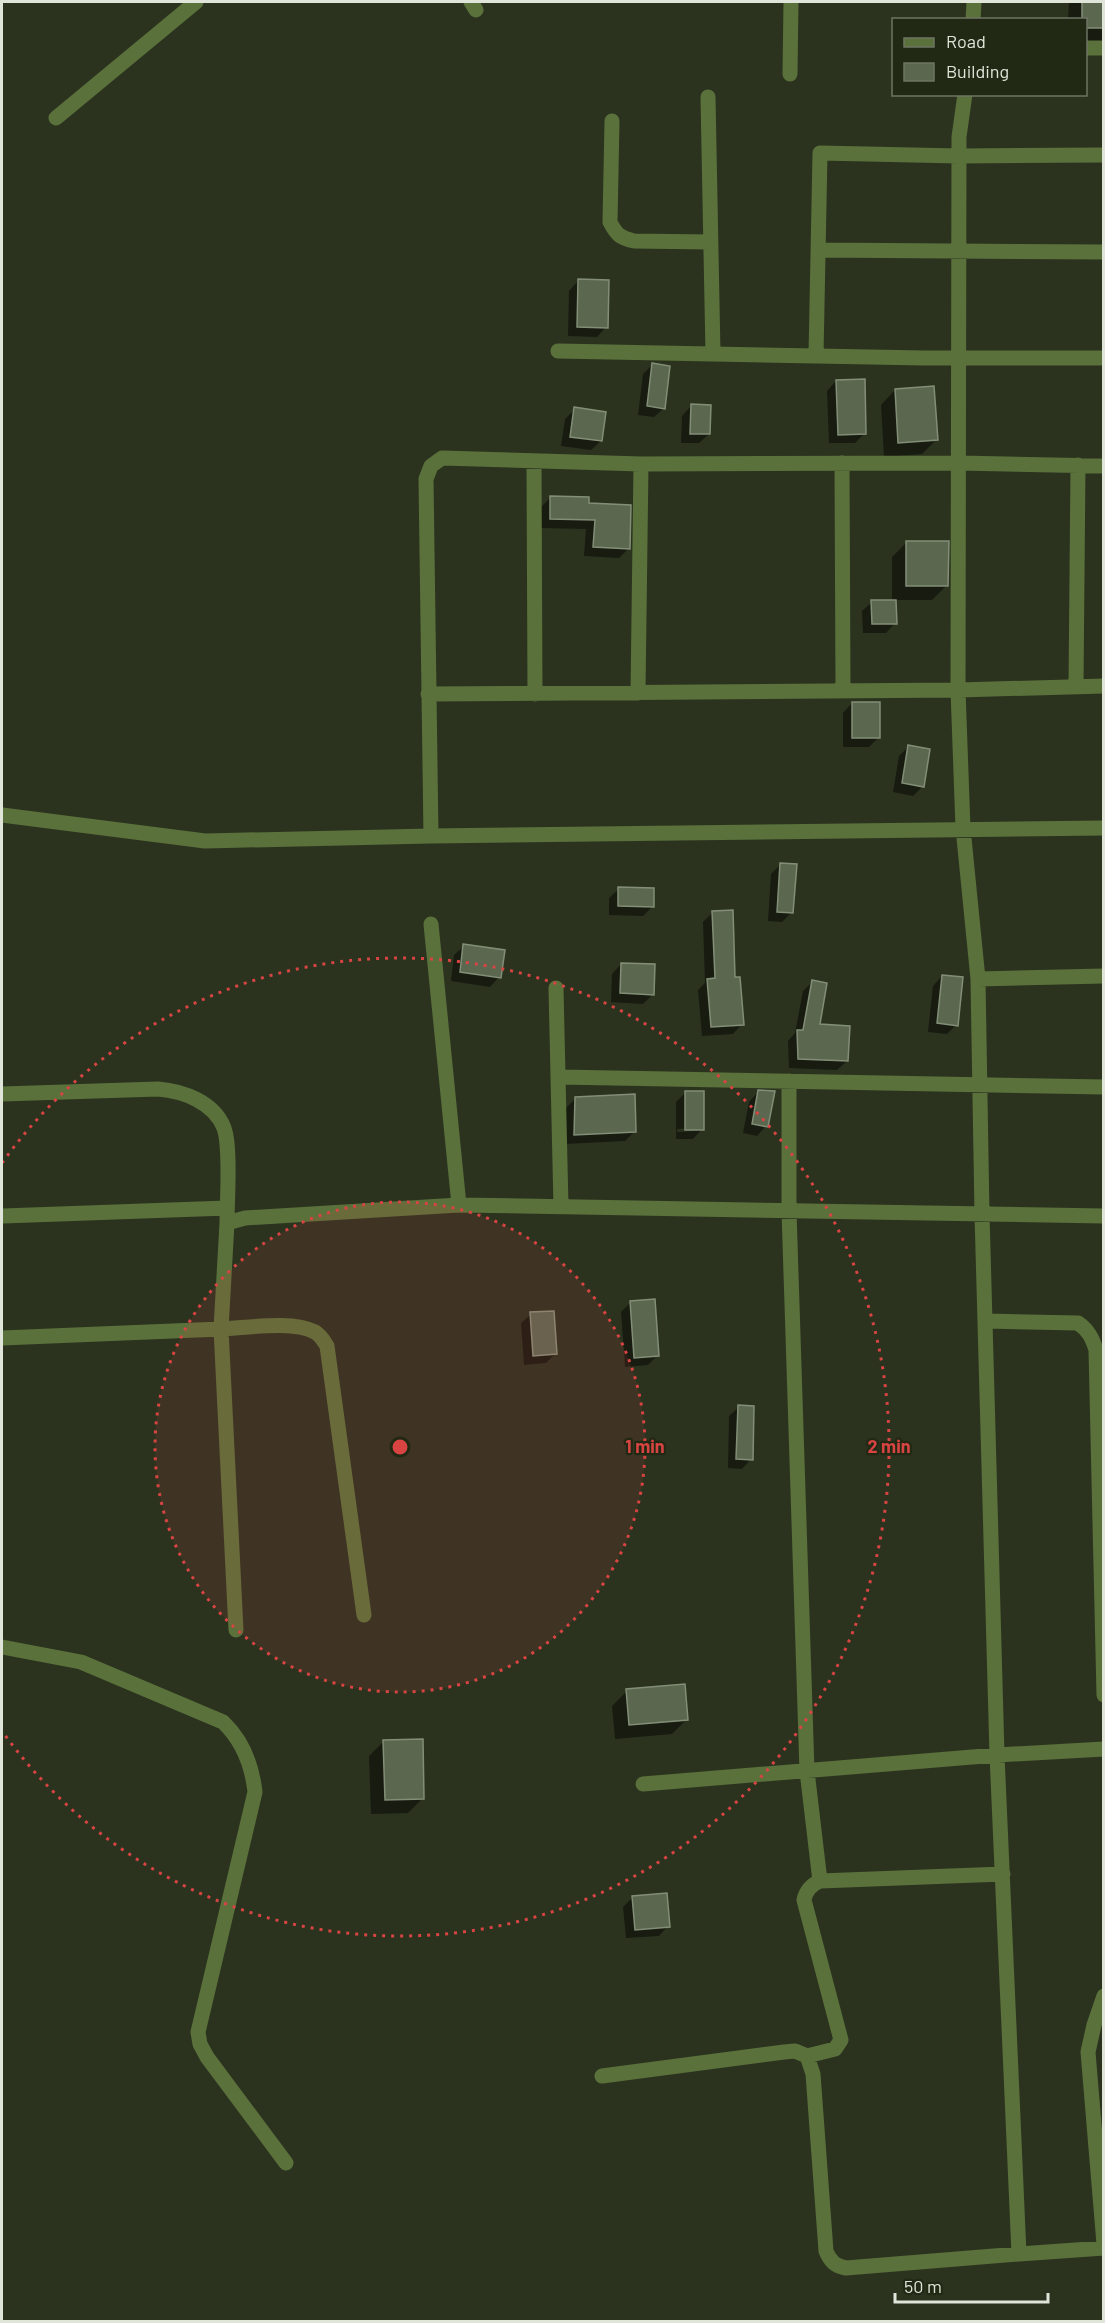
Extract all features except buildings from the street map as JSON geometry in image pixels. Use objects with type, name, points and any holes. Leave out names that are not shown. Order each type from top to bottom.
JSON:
[{"type":"street","points":[[56,118],[196,2]]},
{"type":"street","points":[[790,74],[791,2]]},
{"type":"street","points":[[974,2],[974,18]]},
{"type":"street","points":[[1087,48],[1104,48]]},
{"type":"street","points":[[965,96],[959,137],[958,690],[963,828],[978,979],[997,1755],[1019,2254]]},
{"type":"street","points":[[708,97],[713,354]]},
{"type":"street","points":[[612,121],[610,222],[615,233],[622,238],[634,241],[711,242]]},
{"type":"street","points":[[816,356],[820,153],[959,156],[1104,155]]},
{"type":"street","points":[[818,250],[1104,252]]},
{"type":"street","points":[[558,351],[960,358],[1104,358]]},
{"type":"street","points":[[431,836],[426,478],[431,466],[442,458],[641,464],[959,463],[1104,466]]},
{"type":"street","points":[[534,461],[535,694]]},
{"type":"street","points":[[638,693],[641,464]]},
{"type":"street","points":[[842,464],[843,691]]},
{"type":"street","points":[[1076,687],[1078,465]]},
{"type":"street","points":[[428,694],[958,690],[1104,686]]},
{"type":"street","points":[[2,814],[205,841],[963,828],[1104,828]]},
{"type":"street","points":[[431,924],[459,1205]]},
{"type":"street","points":[[978,979],[1104,976]]},
{"type":"street","points":[[556,988],[561,1207]]},
{"type":"street","points":[[558,1077],[1104,1087]]},
{"type":"street","points":[[789,1081],[789,1211],[807,1771],[820,1881]]},
{"type":"street","points":[[2,1094],[158,1089],[176,1091],[190,1095],[212,1111],[224,1128],[227,1216],[221,1329],[236,1630]]},
{"type":"street","points":[[3,1216],[227,1216],[245,1218],[459,1205],[1104,1216]]},
{"type":"street","points":[[986,1321],[1078,1323],[1086,1329],[1096,1350],[1104,1695]]},
{"type":"street","points":[[2,1338],[290,1326],[317,1333],[327,1346],[364,1615]]},
{"type":"street","points":[[2,1647],[81,1662],[223,1722],[236,1734],[253,1773],[255,1792],[198,2032],[200,2044],[207,2057],[286,2163]]},
{"type":"street","points":[[643,1784],[997,1755],[1104,1749]]},
{"type":"street","points":[[602,2076],[784,2052],[795,2051],[807,2056],[835,2049],[841,2040],[804,1900],[806,1892],[813,1884],[820,1881],[1003,1874]]},
{"type":"street","points":[[807,2056],[813,2074],[826,2252],[830,2260],[838,2267],[1104,2246],[1088,2052],[1104,1996]]}]
